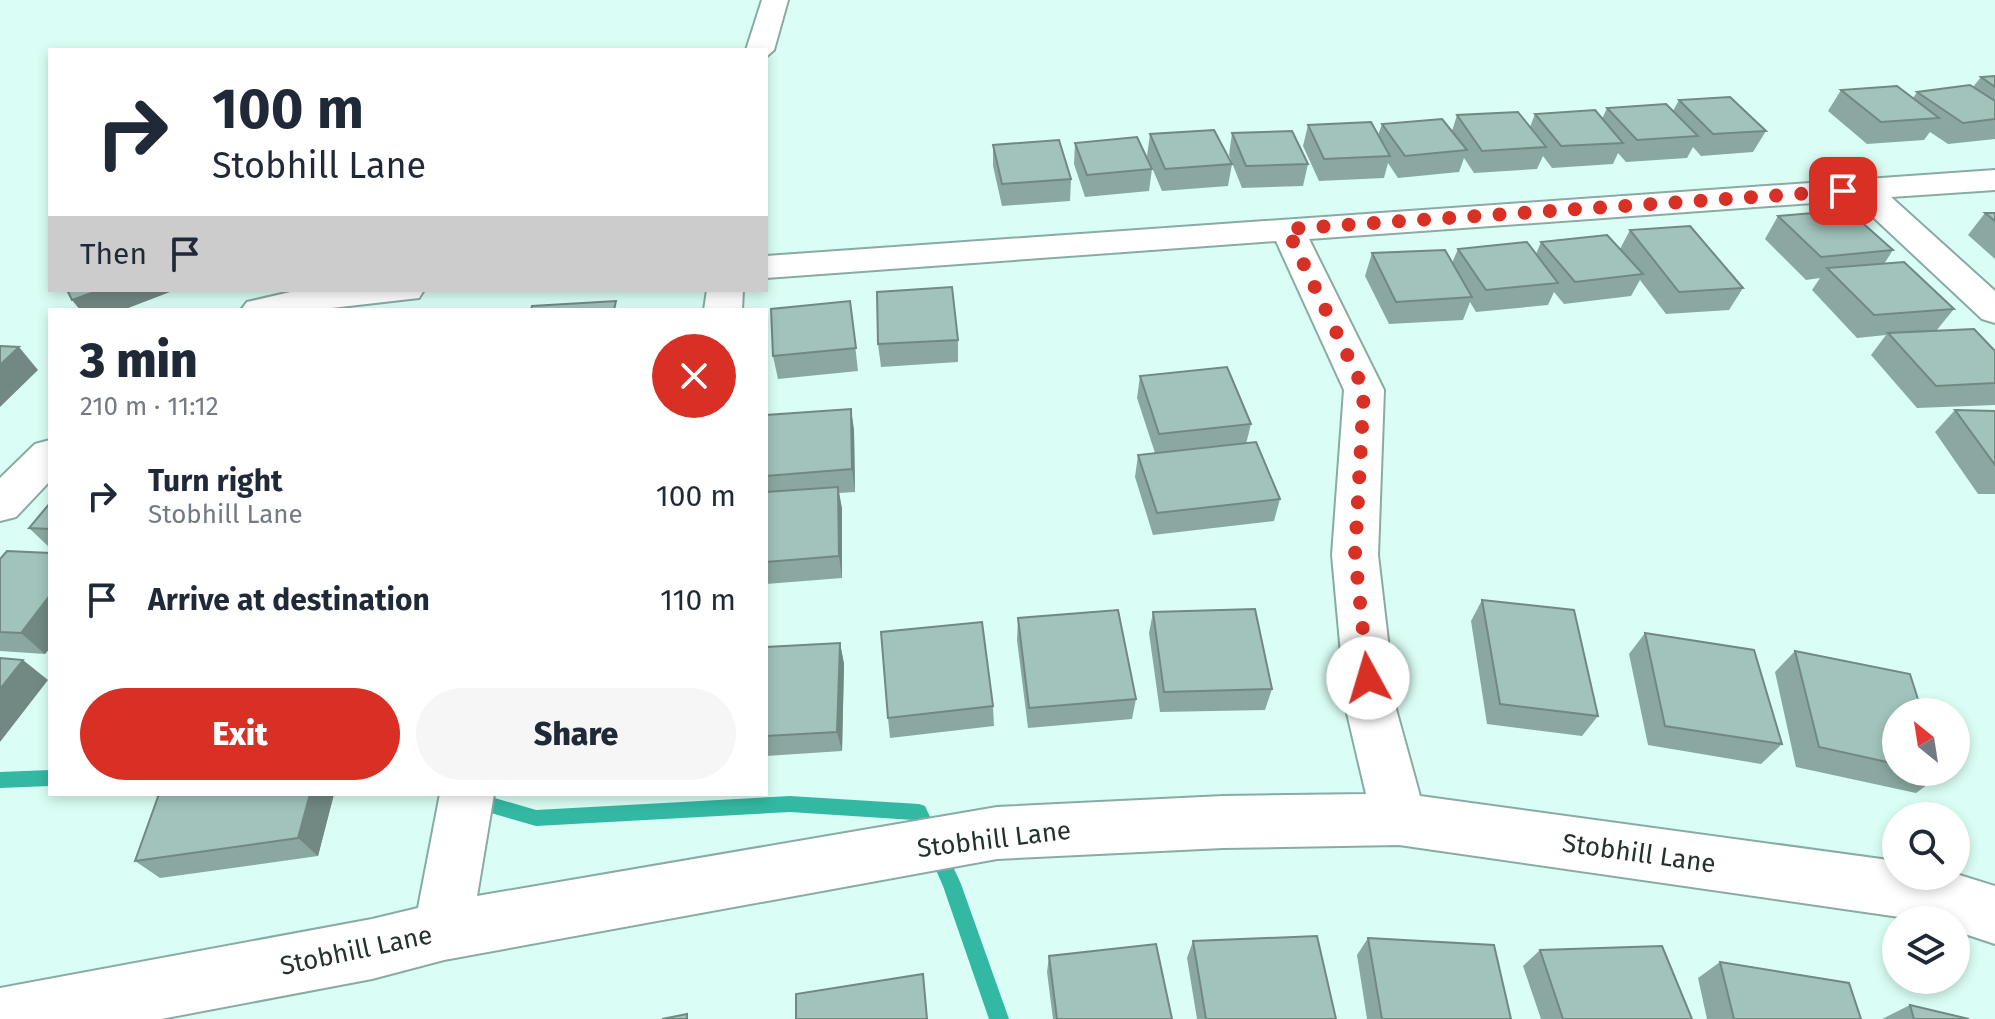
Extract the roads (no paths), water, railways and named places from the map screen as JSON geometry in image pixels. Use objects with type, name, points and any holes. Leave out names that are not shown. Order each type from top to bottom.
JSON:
[{"type":"street","points":[[761,48],[775,0]]},
{"type":"street","points":[[768,267],[1995,180]]},
{"type":"street","points":[[1863,189],[1995,311]]},
{"type":"street","points":[[1287,229],[1364,390],[1355,555],[1371,709],[1399,819]]},
{"type":"street","points":[[269,308],[335,294],[370,292]]},
{"type":"street","points":[[0,505],[48,457]]},
{"type":"street","points":[[444,931],[452,865],[467,796]]},
{"type":"street","name":"Stobhill Lane","points":[[0,1019],[372,949],[444,931],[997,833],[1223,822],[1399,819],[1921,892],[1995,915]]},
{"type":"waterway","points":[[0,780],[48,778]]},
{"type":"waterway","points":[[460,796],[536,818],[790,804],[919,812],[952,884],[999,1019]]}]
